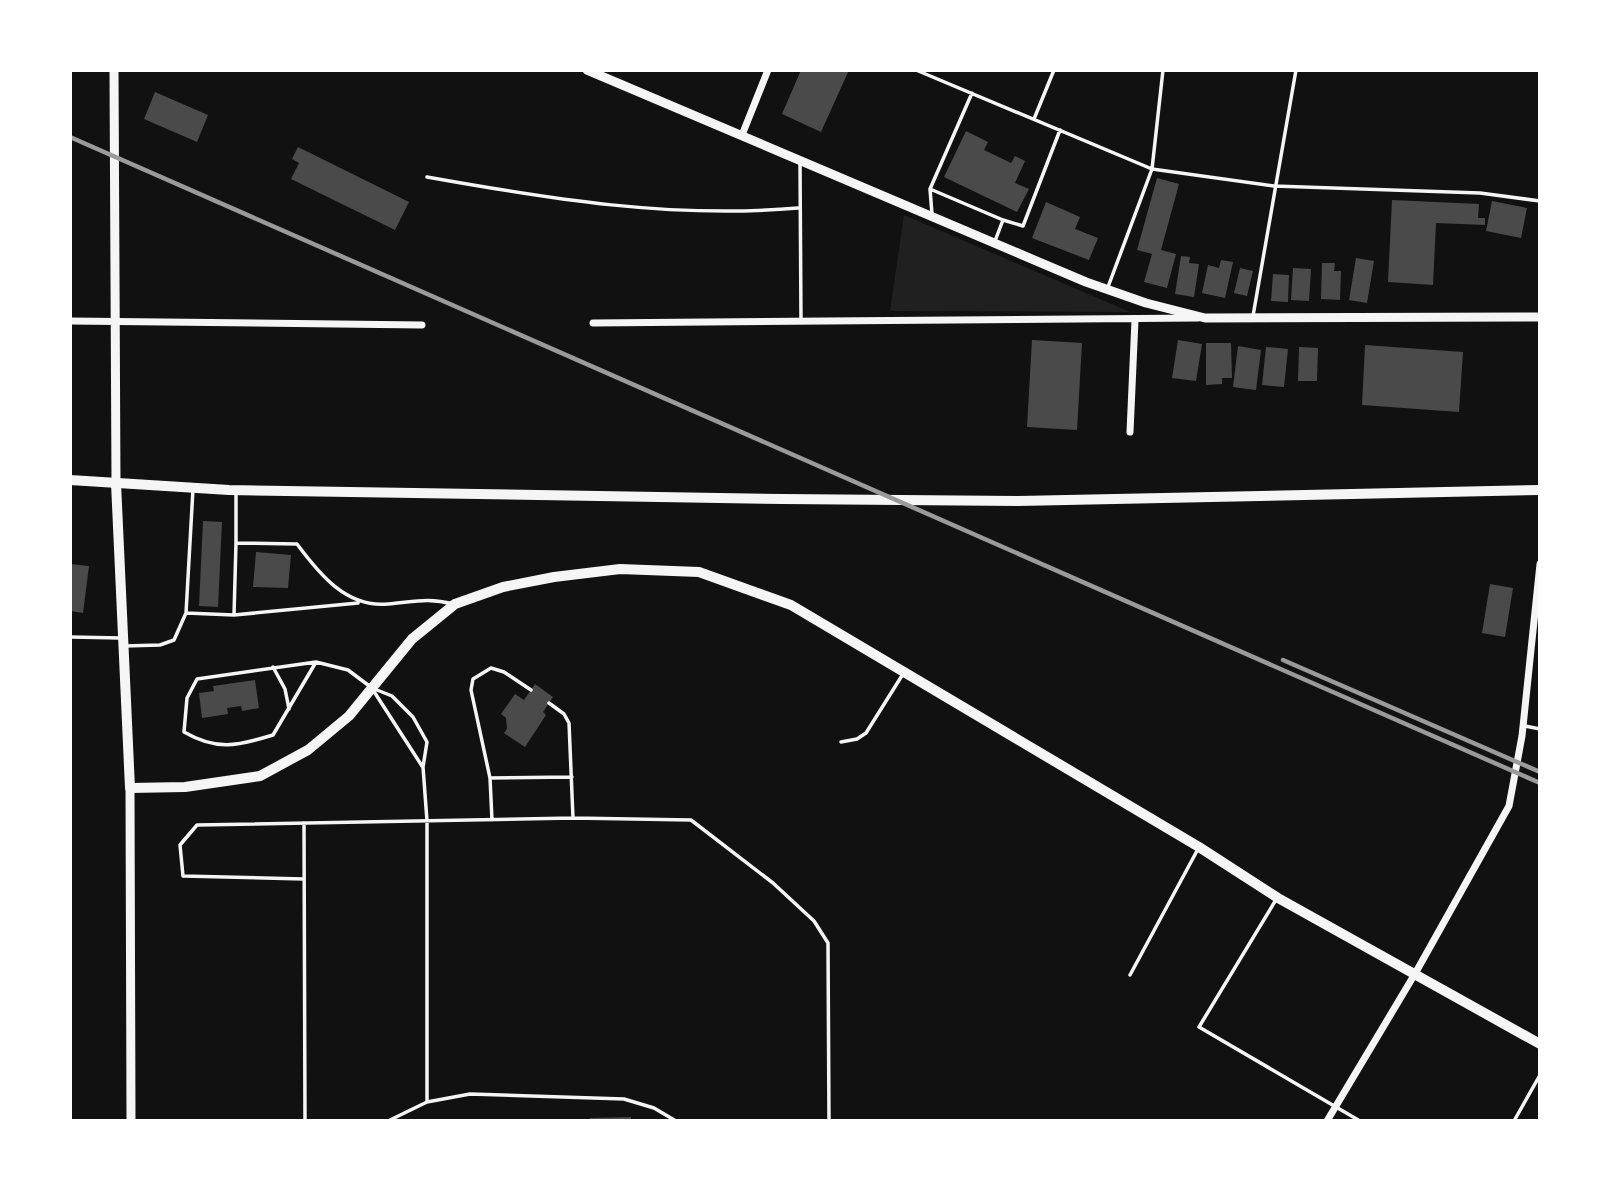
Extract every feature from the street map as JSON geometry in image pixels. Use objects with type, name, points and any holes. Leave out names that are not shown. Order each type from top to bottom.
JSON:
[{"type":"highway","points":[[70,480],[236,490],[783,499],[1018,500],[1540,490]]},
{"type":"main road","points":[[116,483],[130,788],[185,787],[260,776],[308,750],[349,716],[412,639],[455,604],[503,587],[554,577],[620,569],[699,572],[791,605],[1199,847],[1278,898],[1416,972],[1540,1044]]},
{"type":"street","points":[[114,70],[116,483]]},
{"type":"street","points":[[587,70],[1107,289],[1166,309],[1205,318]]},
{"type":"street","points":[[742,135],[768,70]]},
{"type":"street","points":[[593,323],[1135,320],[1253,316],[1540,317]]},
{"type":"street","points":[[1130,432],[1135,320]]},
{"type":"street","points":[[70,321],[422,325]]},
{"type":"street","points":[[1327,1121],[1416,972],[1509,806],[1523,726],[1540,564]]},
{"type":"street","points":[[130,788],[131,1121]]},
{"type":"lane","points":[[916,70],[1152,169],[1274,186],[1480,192],[1540,201]]},
{"type":"lane","points":[[1034,119],[1054,70]]},
{"type":"lane","points":[[1107,289],[1152,169],[1163,70]]},
{"type":"lane","points":[[1253,316],[1296,70]]},
{"type":"lane","points":[[932,214],[930,189],[972,93]]},
{"type":"lane","points":[[930,189],[1023,226],[1060,130]]},
{"type":"lane","points":[[800,159],[798,208],[801,321]]},
{"type":"lane","points":[[426,177],[629,209],[737,213],[798,208]]},
{"type":"lane","points":[[995,241],[1003,220]]},
{"type":"lane","points":[[70,637],[160,645],[174,640],[186,613],[193,488]]},
{"type":"lane","points":[[234,615],[236,490]]},
{"type":"lane","points":[[236,543],[297,544],[339,590],[359,603]]},
{"type":"lane","points":[[186,613],[234,615],[432,598],[455,604]]},
{"type":"lane","points":[[316,662],[273,735],[245,743],[206,745],[184,732],[187,698],[197,679],[316,662],[348,670],[372,688],[392,696],[413,717],[427,743],[424,767],[427,821],[427,1102]]},
{"type":"lane","points":[[273,667],[285,689],[289,710]]},
{"type":"lane","points":[[492,820],[490,778],[472,694],[473,680],[491,668],[504,672],[531,690]]},
{"type":"lane","points":[[841,741],[857,739],[866,733],[904,672]]},
{"type":"lane","points":[[372,688],[424,767]]},
{"type":"lane","points":[[549,703],[564,715],[569,723],[573,818]]},
{"type":"lane","points":[[1523,726],[1540,729]]},
{"type":"lane","points":[[490,778],[572,777]]},
{"type":"lane","points":[[304,879],[183,876],[180,845],[197,825],[573,818],[691,820],[773,883],[814,921],[828,943],[828,1121]]},
{"type":"lane","points":[[304,823],[306,1121]]},
{"type":"lane","points":[[1130,975],[1199,847]]},
{"type":"lane","points":[[1278,898],[1199,1027],[1360,1121]]},
{"type":"lane","points":[[1514,1121],[1540,1075]]},
{"type":"lane","points":[[388,1121],[427,1102],[470,1094],[601,1097],[638,1102],[676,1121]]},
{"type":"shaded area","points":[[904,215],[1130,312],[890,311]]},
{"type":"building","points":[[801,70],[849,70],[821,132],[782,114]]},
{"type":"building","points":[[155,92],[208,115],[197,142],[144,119]]},
{"type":"building","points":[[966,131],[988,142],[984,150],[1011,163],[1015,156],[1025,161],[1015,183],[1029,189],[1017,212],[944,177]]},
{"type":"building","points":[[298,147],[409,202],[395,230],[291,179],[299,163],[292,159]]},
{"type":"building","points":[[1157,178],[1179,184],[1161,250],[1176,254],[1167,288],[1144,282],[1152,254],[1137,250]]},
{"type":"building","points":[[1392,200],[1479,204],[1478,218],[1485,218],[1485,225],[1436,223],[1433,285],[1388,282]]},
{"type":"building","points":[[1492,201],[1527,208],[1521,238],[1486,231]]},
{"type":"building","points":[[1046,202],[1080,217],[1075,229],[1098,238],[1089,260],[1032,238]]},
{"type":"building","points":[[1181,256],[1190,257],[1189,263],[1199,264],[1194,297],[1175,294]]},
{"type":"building","points":[[1356,258],[1374,261],[1367,303],[1349,300]]},
{"type":"building","points":[[1221,260],[1233,262],[1225,298],[1202,293],[1208,265],[1219,268]]},
{"type":"building","points":[[1322,263],[1335,263],[1334,271],[1341,271],[1340,300],[1321,299]]},
{"type":"building","points":[[1240,268],[1253,271],[1247,296],[1234,293]]},
{"type":"building","points":[[1293,268],[1311,269],[1309,301],[1291,300]]},
{"type":"building","points":[[1273,274],[1289,275],[1288,302],[1271,301]]},
{"type":"building","points":[[1032,340],[1082,343],[1077,430],[1027,427]]},
{"type":"building","points":[[1178,340],[1202,344],[1196,381],[1172,378]]},
{"type":"building","points":[[1206,343],[1231,343],[1232,378],[1222,378],[1222,384],[1206,385]]},
{"type":"building","points":[[1365,345],[1463,352],[1459,412],[1362,405]]},
{"type":"building","points":[[1238,346],[1261,350],[1256,390],[1233,387]]},
{"type":"building","points":[[1266,347],[1288,349],[1284,387],[1262,385]]},
{"type":"building","points":[[1299,347],[1318,348],[1317,381],[1298,381]]},
{"type":"building","points":[[203,521],[222,522],[218,607],[199,606]]},
{"type":"building","points":[[256,552],[291,555],[288,588],[253,587]]},
{"type":"building","points":[[70,564],[89,566],[83,613],[70,611]]},
{"type":"building","points":[[1490,584],[1513,588],[1505,637],[1482,633]]},
{"type":"building","points":[[255,680],[259,708],[242,711],[241,706],[227,708],[228,714],[202,718],[199,693],[214,691],[213,686]]},
{"type":"building","points":[[535,684],[553,697],[543,712],[546,715],[525,747],[504,733],[507,729],[506,718],[501,714],[515,694],[524,700]]},
{"type":"building","points":[[631,1117],[631,1121],[590,1121],[590,1118]]},
{"type":"railway","points":[[70,137],[1540,783]]},
{"type":"railway","points":[[1283,660],[1540,772]]}]
